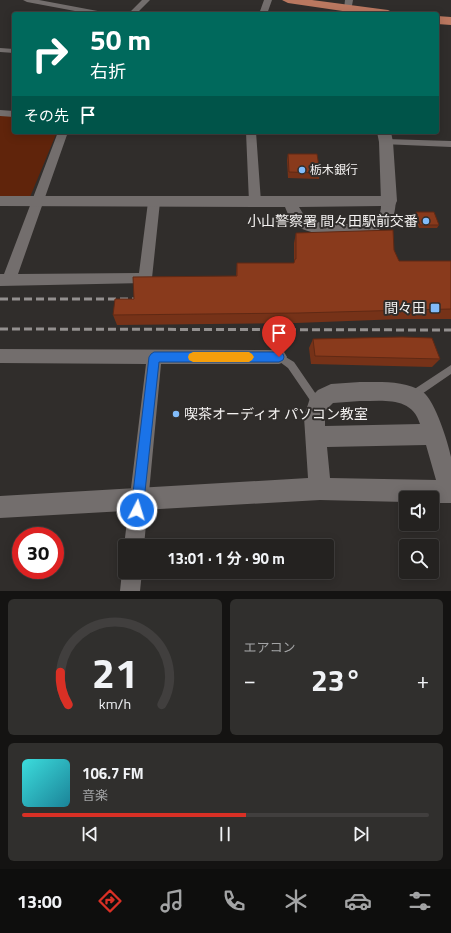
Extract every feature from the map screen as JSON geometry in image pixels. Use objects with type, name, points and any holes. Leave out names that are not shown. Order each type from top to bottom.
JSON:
[{"type":"highway","points":[[288,0],[375,12]]},
{"type":"highway","points":[[439,20],[451,21]]},
{"type":"main road","points":[[385,137],[389,201]]},
{"type":"street","points":[[27,0],[92,12]]},
{"type":"street","points":[[134,12],[146,0]]},
{"type":"street","points":[[264,12],[268,0]]},
{"type":"street","points":[[0,50],[12,51]]},
{"type":"street","points":[[0,113],[12,114]]},
{"type":"street","points":[[62,134],[5,280],[144,278],[154,202]]},
{"type":"street","points":[[251,134],[255,202]]},
{"type":"street","points":[[385,137],[451,144]]},
{"type":"street","points":[[0,201],[389,201],[388,212],[384,219],[377,225],[356,228],[319,229],[305,225],[297,218],[290,202]]},
{"type":"street","points":[[0,356],[279,357]]},
{"type":"street","points":[[135,539],[154,357]]},
{"type":"street","points":[[0,507],[138,498],[320,489],[451,492],[426,410],[411,397],[396,393],[330,394],[317,403],[313,415],[320,489]]},
{"type":"street","points":[[316,437],[433,434]]},
{"type":"street","points":[[130,591],[131,579]]},
{"type":"lane","points":[[279,357],[291,365],[317,403]]},
{"type":"lane","points":[[411,397],[451,369]]},
{"type":"shaded area","points":[[0,116],[12,116],[12,134],[56,134],[30,197],[0,196]]},
{"type":"building","name":"栃木銀行","points":[[288,154],[317,154],[320,173],[289,172]]},
{"type":"building","name":"小山警察署 間々田駅前交番","points":[[416,212],[434,212],[439,225],[420,225]]},
{"type":"building","points":[[393,230],[394,250],[399,261],[451,261],[451,309],[299,313],[113,315],[115,299],[134,299],[133,277],[237,276],[237,263],[294,263],[296,259],[296,233]]},
{"type":"building","points":[[402,337],[432,338],[440,359],[315,356],[313,339]]},
{"type":"railway","points":[[0,299],[143,299]]},
{"type":"railway","points":[[0,329],[451,330]]},
{"type":"slow traffic","points":[[193,357],[249,357]]},
{"type":"place","name":"栃木銀行","points":[[302,170]]},
{"type":"place","name":"小山警察署 間々田駅前交番","points":[[426,221]]},
{"type":"place","name":"間々田","points":[[435,308]]},
{"type":"place","name":"喫茶オーディオ パソコン教室","points":[[176,414]]},
{"type":"route","points":[[137,510],[154,357],[279,357]]}]
